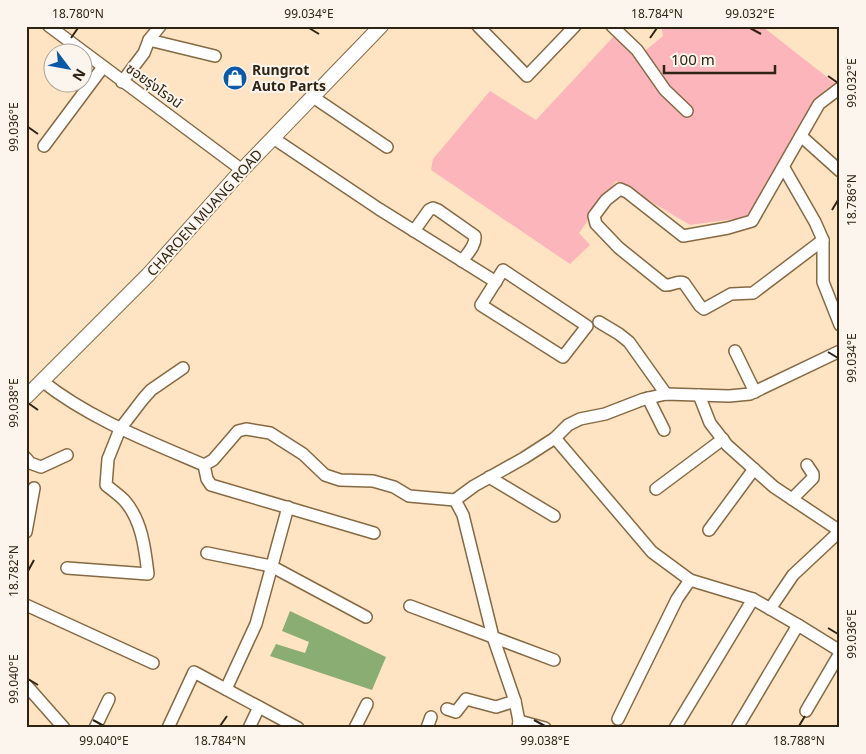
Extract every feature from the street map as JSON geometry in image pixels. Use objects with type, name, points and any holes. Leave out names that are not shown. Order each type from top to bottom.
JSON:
[{"type":"main road","name":"CHAROEN MUANG ROAD","points":[[26,397],[148,275],[242,170],[381,26]]},
{"type":"street","name":"ซอยรุ่งโรจน์","points":[[49,26],[242,170]]},
{"type":"street","points":[[122,82],[144,53],[149,40],[160,26]]},
{"type":"street","points":[[479,27],[527,76],[575,26]]},
{"type":"street","points":[[612,26],[637,50],[665,90],[687,111]]},
{"type":"street","points":[[149,40],[215,56]]},
{"type":"street","points":[[44,146],[103,67]]},
{"type":"street","points":[[822,240],[753,293],[732,294],[704,309],[684,283],[679,282],[670,285],[659,281],[619,248],[596,224],[594,219],[596,212],[616,191],[622,189],[683,236],[728,228],[752,221],[819,104],[840,88]]},
{"type":"street","points":[[313,97],[387,147]]},
{"type":"street","points":[[801,136],[840,171]]},
{"type":"street","points":[[273,138],[414,231],[496,282]]},
{"type":"street","points":[[784,168],[815,222],[822,240],[823,282],[840,325]]},
{"type":"street","points":[[414,231],[429,210],[433,208],[438,210],[475,236],[476,241],[462,260]]},
{"type":"street","points":[[503,270],[587,326],[563,357],[480,305],[496,282],[503,270]]},
{"type":"street","points":[[599,322],[629,342],[666,394]]},
{"type":"street","points":[[736,351],[755,392]]},
{"type":"street","points":[[204,465],[213,460],[238,431],[246,429],[270,434],[303,454],[325,475],[340,480],[373,481],[394,487],[409,496],[455,500],[489,477],[555,438],[568,426],[580,419],[605,414],[648,398],[666,394],[728,396],[750,394],[840,351]]},
{"type":"street","points":[[67,568],[148,574],[145,548],[136,520],[124,500],[106,485],[108,459],[120,429],[143,399],[151,390],[183,368]]},
{"type":"street","points":[[42,381],[61,396],[120,429],[204,465]]},
{"type":"street","points":[[699,395],[710,423],[722,439],[774,487],[840,531],[793,576],[770,609]]},
{"type":"street","points":[[648,398],[664,430]]},
{"type":"street","points":[[555,438],[652,552],[690,580],[753,599],[840,652],[806,711]]},
{"type":"street","points":[[656,489],[722,439]]},
{"type":"street","points":[[26,458],[30,463],[42,467],[67,455]]},
{"type":"street","points":[[204,465],[207,480],[211,485],[374,532]]},
{"type":"street","points":[[792,499],[813,478],[813,474],[807,465]]},
{"type":"street","points":[[709,530],[754,469]]},
{"type":"street","points":[[489,477],[554,516]]},
{"type":"street","points":[[26,532],[34,488]]},
{"type":"street","points":[[455,500],[463,515],[493,637],[515,701],[518,724],[545,728]]},
{"type":"street","points":[[226,688],[256,624],[288,507]]},
{"type":"street","points":[[207,553],[271,566],[366,617]]},
{"type":"street","points":[[618,719],[677,599],[690,580]]},
{"type":"street","points":[[675,728],[753,599]]},
{"type":"street","points":[[26,605],[153,663]]},
{"type":"street","points":[[410,606],[554,660]]},
{"type":"street","points":[[738,726],[798,625]]},
{"type":"street","points":[[168,728],[194,672],[298,728]]},
{"type":"street","points":[[26,685],[64,728]]},
{"type":"street","points":[[96,728],[109,699]]},
{"type":"street","points":[[447,709],[456,712],[466,699],[496,707],[515,701]]},
{"type":"street","points":[[355,728],[367,704]]},
{"type":"street","points":[[249,728],[259,707]]},
{"type":"shaded area","points":[[661,26],[762,26],[837,85],[749,217],[690,225],[616,181],[579,233],[590,245],[570,264],[431,170],[433,159],[490,91],[536,120],[615,35],[640,55],[663,36]]},
{"type":"shaded area","points":[[290,611],[386,657],[372,690],[270,656],[276,644],[305,653],[309,642],[282,631]]},
{"type":"place","name":"Rungrot Auto Parts","points":[[235,78]]}]
